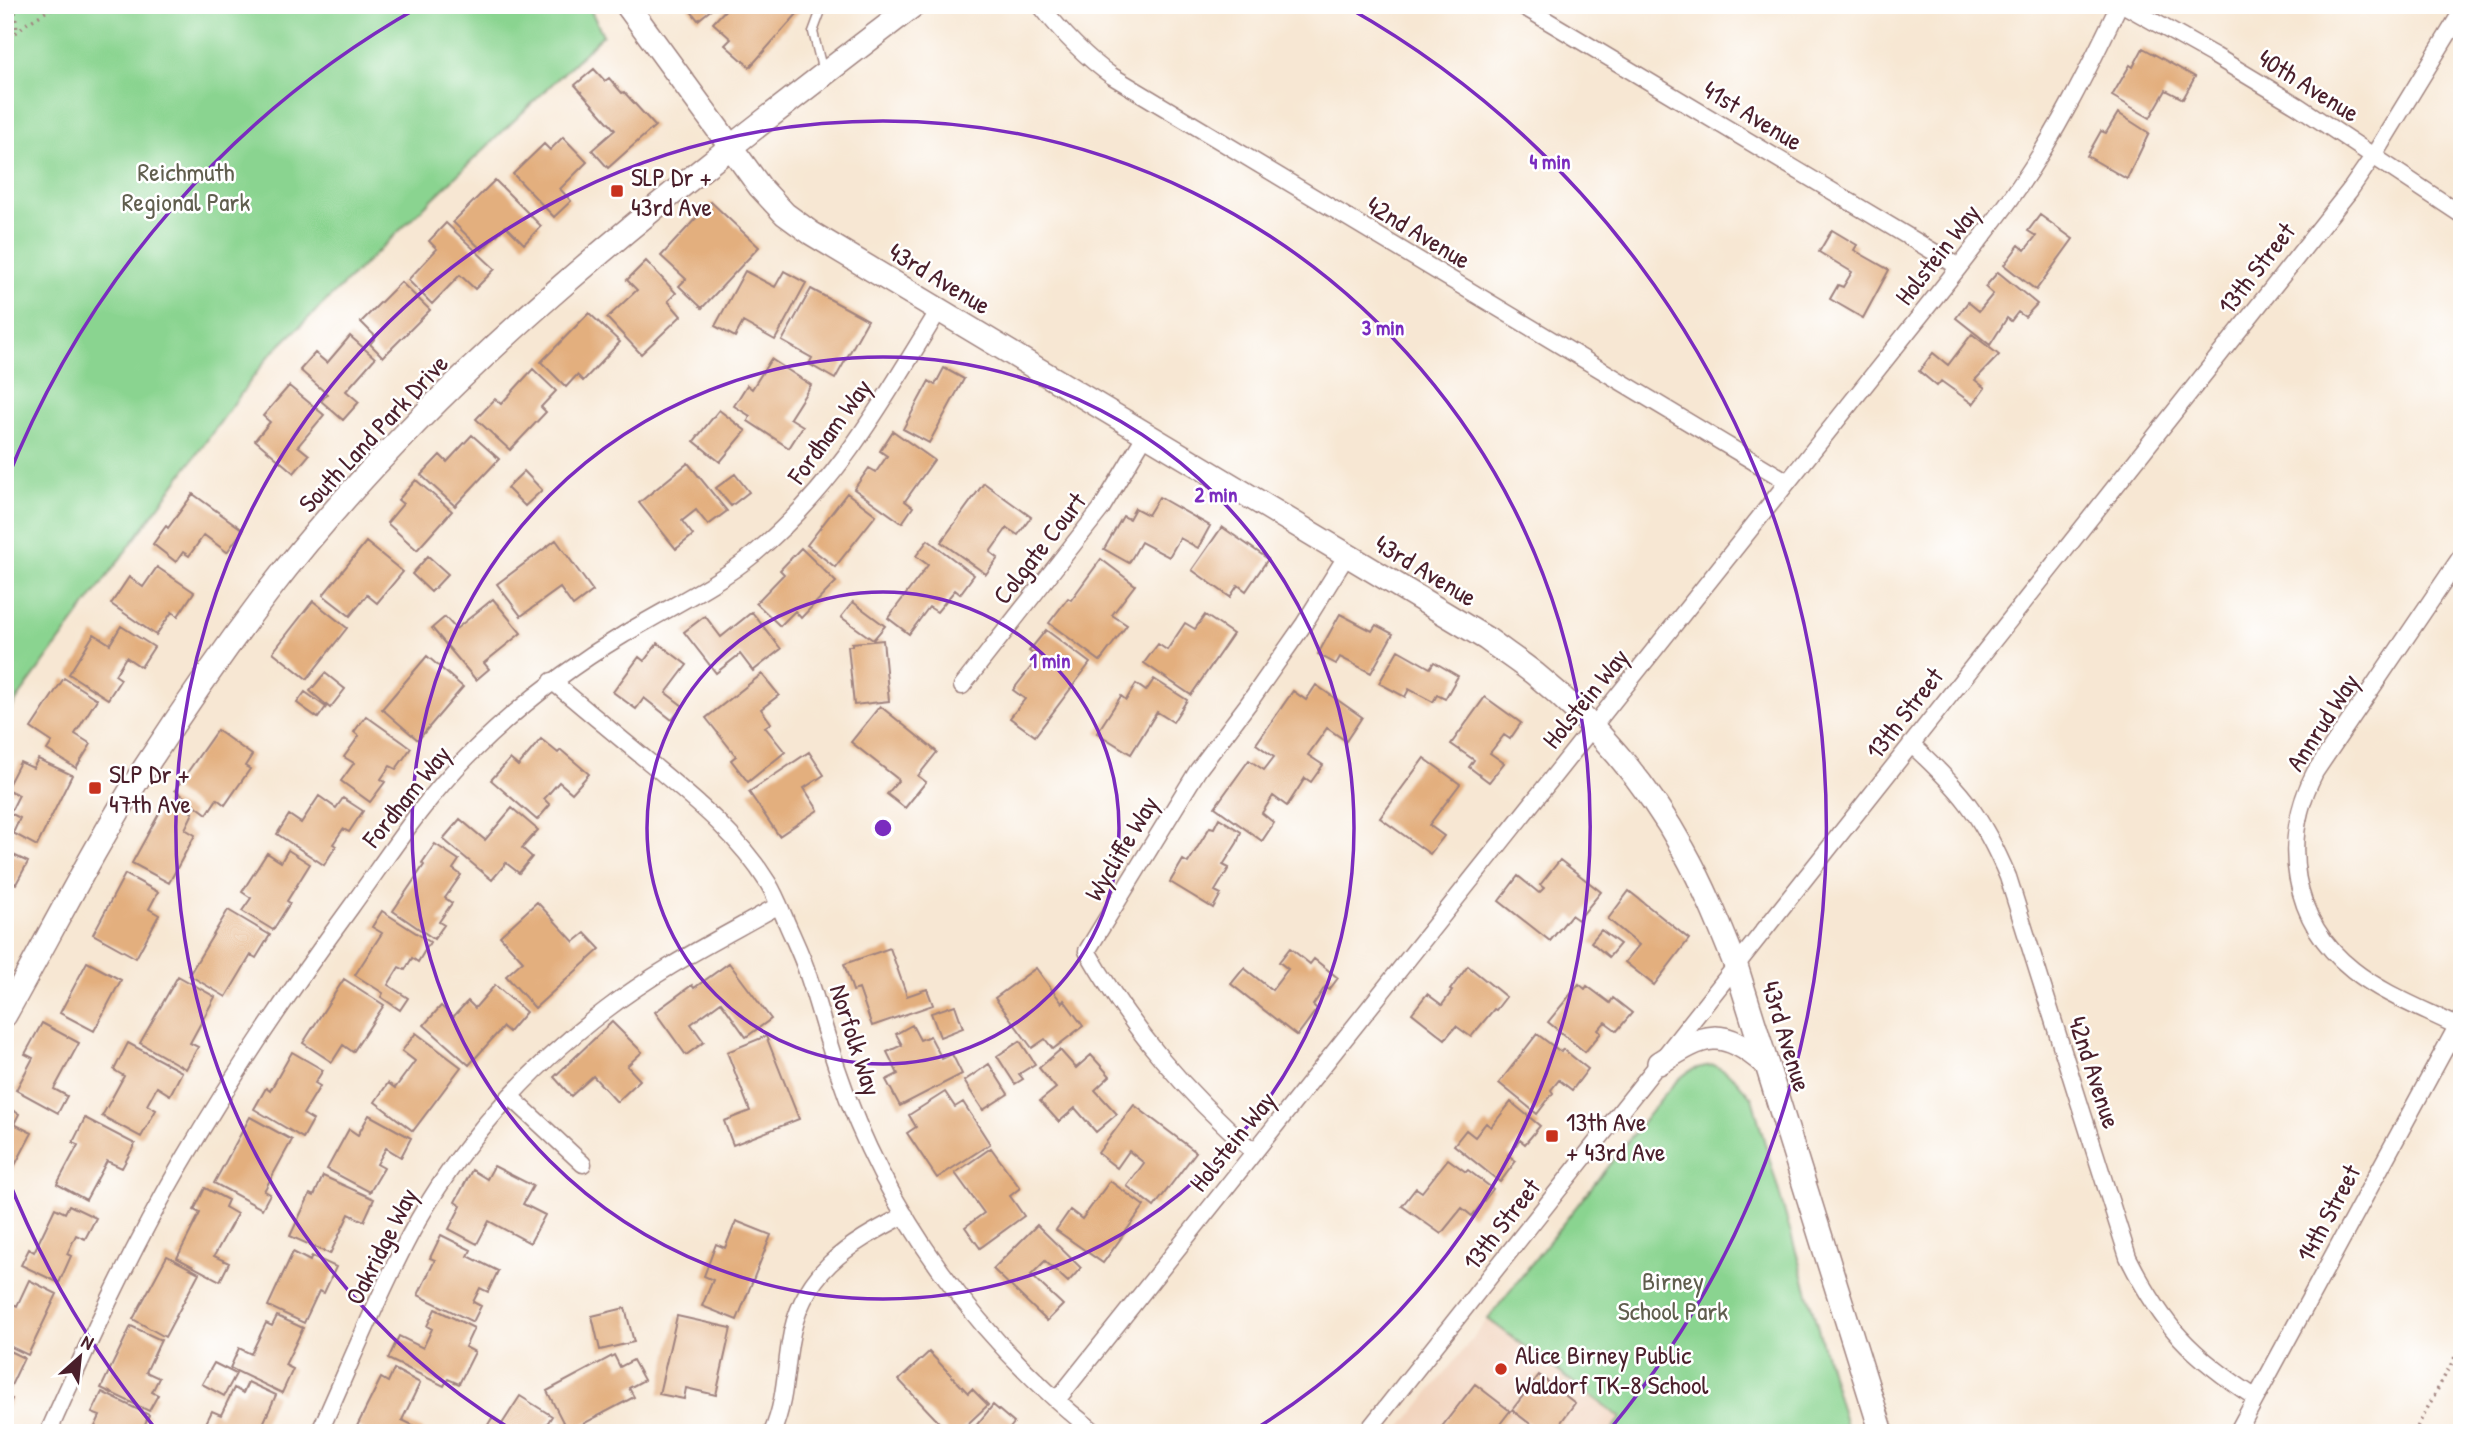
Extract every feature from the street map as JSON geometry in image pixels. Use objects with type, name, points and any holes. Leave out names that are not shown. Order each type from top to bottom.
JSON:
[{"type":"street","name":"43rd Avenue","points":[[627,5],[729,148],[785,214],[811,233],[1487,639],[1535,674],[1592,728],[1632,774],[1683,847],[1708,896],[1736,965],[1882,1433]]},
{"type":"street","name":"South Land Park Drive","points":[[5,1015],[106,833],[204,679],[269,591],[389,451],[547,299],[729,148],[914,5]]},
{"type":"street","name":"42nd Avenue","points":[[1040,5],[1063,35],[1086,57],[1112,76],[1788,482]]},
{"type":"street","name":"41st Avenue","points":[[1521,5],[1959,267]]},
{"type":"street","name":"Holstein Way","points":[[1057,1400],[1959,267],[2015,193],[2048,142],[2122,5]]},
{"type":"street","name":"40th Avenue","points":[[2122,5],[2298,106],[2462,215]]},
{"type":"street","name":"13th Street","points":[[1366,1433],[2350,190],[2462,10]]},
{"type":"street","name":"Fordham Way","points":[[48,1433],[108,1301],[180,1167],[272,1019],[424,807],[464,760],[552,681],[627,632],[722,578],[786,526],[846,458],[939,310]]},
{"type":"street","name":"Colgate Court","points":[[962,687],[1101,509],[1146,434]]},
{"type":"street","name":"Wycliffe Way","points":[[1254,1153],[1180,1082],[1143,1038],[1087,951],[1198,770],[1248,705],[1304,624],[1347,555]]},
{"type":"street","name":"Annrud Way","points":[[2459,1022],[2376,985],[2353,970],[2334,952],[2320,935],[2307,911],[2299,886],[2295,833],[2299,811],[2315,772],[2462,555]]},
{"type":"street","name":"Norfolk Way","points":[[552,681],[699,804],[748,855],[769,884],[808,973],[838,1073],[859,1125],[905,1215],[975,1315],[1012,1357],[1096,1433]]},
{"type":"street","name":"42nd Avenue","points":[[1911,744],[1949,780],[1972,808],[2008,877],[2128,1257],[2147,1295],[2164,1321],[2192,1352],[2256,1398]]},
{"type":"street","name":"Oakridge Way","points":[[319,1433],[411,1234],[442,1182],[478,1133],[510,1096],[570,1038],[608,1007],[648,980],[779,905]]},
{"type":"street","name":"14th Street","points":[[2237,1433],[2459,1022]]},
{"type":"street","points":[[1659,1063],[1693,1041],[1707,1037],[1722,1038],[1737,1044],[1767,1065]]},
{"type":"street","points":[[510,1096],[583,1164]]},
{"type":"street","points":[[772,1433],[779,1418],[786,1387],[790,1342],[805,1296],[837,1255],[859,1239],[905,1215]]},
{"type":"lane","points":[[822,5],[813,32],[824,75]]},
{"type":"path","points":[[14,5],[17,31]]},
{"type":"path","points":[[5,43],[17,31],[57,5]]},
{"type":"path","points":[[2414,1433],[2462,1344]]},
{"type":"shaded area","name":"Alice Birney Public Waldorf TK-8 School","points":[[1488,1319],[1621,1418],[1610,1433],[1397,1433]]},
{"type":"green space","name":"Reichmuth Regional Park","points":[[5,5],[588,5],[603,35],[268,357],[18,698],[5,720]]},
{"type":"green space","name":"Birney School Park","points":[[1714,1065],[1734,1077],[1752,1098],[1848,1433],[1610,1433],[1621,1418],[1488,1319],[1664,1095],[1691,1071]]},
{"type":"building","points":[[686,5],[717,5],[698,20]]},
{"type":"building","points":[[730,5],[805,5],[750,67],[725,45],[731,39],[713,23]]},
{"type":"building","points":[[2143,48],[2195,77],[2183,99],[2166,90],[2150,118],[2112,96]]},
{"type":"building","points":[[594,69],[605,81],[609,78],[624,92],[655,126],[608,168],[592,150],[615,130],[575,85]]},
{"type":"building","points":[[2118,113],[2149,133],[2127,179],[2087,156],[2101,131],[2106,133]]},
{"type":"building","points":[[563,137],[587,162],[560,189],[571,201],[554,217],[513,174],[544,144],[550,150]]},
{"type":"building","points":[[495,180],[541,226],[524,244],[506,226],[482,250],[453,222]]},
{"type":"building","points":[[711,202],[759,247],[702,308],[679,286],[686,279],[661,256]]},
{"type":"building","points":[[2040,215],[2073,239],[2036,290],[2004,265],[2019,245],[2025,250],[2036,236],[2028,231]]},
{"type":"building","points":[[446,223],[495,269],[475,289],[460,275],[432,304],[408,280],[437,249],[429,241]]},
{"type":"building","points":[[1832,230],[1857,245],[1854,250],[1889,270],[1863,318],[1830,299],[1838,285],[1843,287],[1852,272],[1819,252]]},
{"type":"building","points":[[646,261],[676,293],[668,301],[681,316],[641,354],[607,318],[637,290],[627,280]]},
{"type":"building","points":[[745,271],[775,287],[784,271],[806,283],[775,340],[743,322],[735,337],[715,326]]},
{"type":"building","points":[[1998,272],[2037,304],[2025,317],[2018,312],[2011,321],[2007,318],[1990,345],[1956,318],[1968,302],[1979,311],[1993,294],[1985,287]]},
{"type":"building","points":[[401,282],[430,310],[383,357],[370,344],[376,337],[361,322]]},
{"type":"building","points":[[811,289],[868,320],[835,379],[809,364],[812,358],[782,341]]},
{"type":"building","points":[[589,313],[620,342],[583,381],[577,375],[566,387],[541,362]]},
{"type":"building","points":[[1972,334],[1999,355],[1975,380],[1985,388],[1973,404],[1941,381],[1937,386],[1919,371],[1933,353],[1948,365]]},
{"type":"building","points":[[350,336],[375,358],[346,391],[359,402],[343,420],[321,401],[327,394],[300,370],[315,353],[327,363]]},
{"type":"building","points":[[771,359],[811,385],[790,418],[803,426],[789,448],[748,421],[750,416],[734,406],[747,385],[752,389]]},
{"type":"building","points":[[944,368],[964,379],[929,443],[903,429],[929,381],[935,385]]},
{"type":"building","points":[[533,369],[556,391],[541,407],[546,412],[510,450],[476,419],[495,399],[501,404]]},
{"type":"building","points":[[289,386],[324,415],[298,446],[309,455],[294,473],[255,440],[270,422],[263,416]]},
{"type":"building","points":[[719,410],[746,431],[720,462],[694,441]]},
{"type":"building","points":[[893,431],[934,460],[905,501],[913,507],[902,523],[854,489],[869,468],[876,472],[887,456],[880,451]]},
{"type":"building","points":[[472,435],[499,459],[455,506],[421,475],[440,455],[447,462]]},
{"type":"building","points":[[688,463],[727,511],[708,525],[696,510],[682,521],[693,535],[676,549],[639,503]]},
{"type":"building","points":[[524,471],[542,490],[525,506],[507,488]]},
{"type":"building","points":[[735,474],[749,492],[731,506],[716,488]]},
{"type":"building","points":[[416,480],[452,511],[417,550],[387,523],[403,504],[398,500]]},
{"type":"building","points":[[984,483],[1031,517],[1018,535],[1007,528],[990,552],[998,558],[986,574],[941,542]]},
{"type":"building","points":[[847,493],[876,515],[835,567],[807,545]]},
{"type":"building","points":[[193,494],[243,530],[227,552],[204,535],[189,556],[183,552],[176,562],[153,544]]},
{"type":"building","points":[[1159,497],[1210,526],[1198,548],[1180,538],[1169,557],[1141,542],[1129,563],[1104,549],[1123,516],[1129,519],[1135,508],[1148,515]]},
{"type":"building","points":[[1222,527],[1268,559],[1246,591],[1238,585],[1230,597],[1192,570]]},
{"type":"building","points":[[556,540],[593,591],[573,606],[560,588],[521,616],[497,584]]},
{"type":"building","points":[[928,540],[974,575],[960,594],[955,590],[937,612],[929,607],[909,634],[888,618],[928,565],[916,556]]},
{"type":"building","points":[[366,542],[403,572],[377,603],[367,595],[350,616],[323,595]]},
{"type":"building","points":[[801,548],[836,582],[801,618],[795,611],[780,626],[756,603],[784,574],[780,570]]},
{"type":"building","points":[[428,556],[448,574],[431,592],[412,574]]},
{"type":"building","points":[[1101,559],[1135,585],[1112,615],[1127,625],[1100,661],[1049,623],[1068,598],[1071,600]]},
{"type":"building","points":[[157,567],[194,592],[178,616],[172,612],[156,635],[111,604],[129,577],[143,587]]},
{"type":"building","points":[[493,599],[521,633],[484,663],[489,669],[476,680],[432,628],[445,617],[456,629]]},
{"type":"building","points":[[313,601],[347,628],[307,679],[273,652]]},
{"type":"building","points":[[853,602],[885,626],[873,640],[841,617]]},
{"type":"building","points":[[752,612],[781,649],[753,671],[740,654],[716,673],[684,632],[705,616],[721,637]]},
{"type":"building","points":[[1340,614],[1372,631],[1376,625],[1393,634],[1371,673],[1340,657],[1336,664],[1318,654]]},
{"type":"building","points":[[1205,615],[1233,634],[1191,695],[1144,663],[1158,644],[1167,650],[1185,623],[1195,629]]},
{"type":"building","points":[[121,626],[154,647],[141,667],[126,657],[115,675],[121,679],[108,699],[69,674],[94,634],[110,644]]},
{"type":"building","points":[[1046,630],[1090,663],[1035,736],[1010,718],[1025,699],[1013,690],[1038,658],[1029,651]]},
{"type":"building","points":[[883,640],[889,701],[854,705],[848,646],[852,646],[852,643]]},
{"type":"building","points":[[658,643],[687,665],[666,693],[683,706],[672,720],[644,698],[636,709],[613,692],[639,657],[644,661]]},
{"type":"building","points":[[1398,650],[1430,668],[1434,662],[1458,676],[1445,699],[1437,695],[1433,702],[1409,689],[1405,697],[1379,683]]},
{"type":"building","points":[[427,656],[463,687],[418,740],[382,709]]},
{"type":"building","points":[[325,673],[345,689],[330,708],[310,691]]},
{"type":"building","points":[[762,674],[779,695],[761,709],[771,723],[765,727],[785,752],[748,782],[731,760],[736,756],[706,718]]},
{"type":"building","points":[[64,678],[97,699],[75,734],[91,744],[76,768],[47,750],[52,742],[31,728]]},
{"type":"building","points":[[1154,679],[1187,700],[1173,722],[1157,712],[1131,754],[1097,733],[1121,696],[1126,700],[1136,684],[1146,691]]},
{"type":"building","points":[[1316,685],[1362,717],[1346,741],[1327,728],[1308,755],[1323,765],[1311,782],[1305,778],[1287,806],[1273,796],[1262,813],[1274,823],[1262,841],[1215,807],[1249,760],[1264,770],[1274,757],[1256,744],[1293,691],[1306,700]]},
{"type":"building","points":[[305,692],[326,707],[318,718],[297,703]]},
{"type":"building","points":[[1485,697],[1521,723],[1510,739],[1504,735],[1490,753],[1504,763],[1489,782],[1469,767],[1474,760],[1451,744]]},
{"type":"building","points":[[880,706],[937,752],[918,776],[926,782],[905,808],[887,794],[899,780],[851,742]]},
{"type":"building","points":[[366,716],[411,748],[396,769],[390,766],[381,779],[385,782],[370,802],[341,781],[354,763],[344,757],[359,736],[354,732]]},
{"type":"building","points":[[217,730],[252,755],[245,766],[250,769],[225,805],[217,799],[207,814],[175,790]]},
{"type":"building","points":[[541,739],[558,753],[561,750],[589,774],[572,793],[559,782],[544,799],[550,805],[537,820],[491,780],[510,759],[518,766]]},
{"type":"building","points":[[809,752],[824,775],[804,788],[818,810],[779,836],[749,792]]},
{"type":"building","points":[[1424,758],[1460,784],[1429,825],[1444,836],[1430,854],[1380,818]]},
{"type":"building","points":[[38,759],[72,775],[37,846],[13,833],[20,818],[10,813],[19,795],[6,789],[20,762],[33,768]]},
{"type":"building","points":[[319,796],[336,808],[343,798],[363,811],[349,832],[343,829],[324,865],[277,834],[289,815],[301,823]]},
{"type":"building","points":[[167,799],[193,813],[185,829],[195,835],[169,883],[132,863]]},
{"type":"building","points":[[512,808],[538,830],[522,848],[532,857],[519,873],[506,863],[492,880],[443,839],[460,819],[485,840]]},
{"type":"building","points":[[1219,818],[1241,832],[1223,865],[1229,868],[1215,891],[1221,894],[1213,908],[1170,882],[1183,860],[1188,863],[1210,827],[1214,828]]},
{"type":"building","points":[[435,844],[459,860],[453,869],[461,875],[445,898],[452,903],[439,922],[444,925],[434,939],[393,911]]},
{"type":"building","points":[[288,850],[310,864],[273,930],[242,911],[251,898],[242,892],[267,853],[281,862]]},
{"type":"building","points":[[5,851],[28,862],[16,884],[8,880],[5,885]]},
{"type":"building","points":[[1560,860],[1601,892],[1578,920],[1571,915],[1550,941],[1499,901],[1518,876],[1539,893],[1544,888],[1540,885]]},
{"type":"building","points":[[125,874],[158,892],[149,909],[159,915],[136,958],[93,934]]},
{"type":"building","points":[[1629,891],[1689,939],[1654,985],[1625,962],[1639,945],[1608,919]]},
{"type":"building","points":[[537,902],[574,942],[585,933],[600,949],[535,1008],[506,976],[523,961],[500,936]]},
{"type":"building","points":[[228,910],[270,935],[256,958],[251,955],[226,997],[189,975]]},
{"type":"building","points":[[382,911],[430,942],[418,962],[412,958],[405,970],[399,967],[388,985],[408,998],[400,1010],[381,997],[383,993],[355,975],[382,933],[372,927]]},
{"type":"building","points":[[1601,930],[1620,944],[1609,957],[1591,942]]},
{"type":"building","points":[[890,948],[907,996],[927,989],[933,1005],[872,1026],[859,989],[853,991],[844,964]]},
{"type":"building","points":[[1290,948],[1310,964],[1314,959],[1338,978],[1329,990],[1325,987],[1313,1005],[1317,1009],[1297,1036],[1231,984],[1244,968],[1272,990],[1288,969],[1279,962]]},
{"type":"building","points":[[87,962],[121,980],[94,1031],[60,1013]]},
{"type":"building","points":[[729,963],[771,1019],[746,1037],[721,1002],[691,1024],[704,1042],[686,1055],[655,1012]]},
{"type":"building","points":[[1468,966],[1506,997],[1471,1037],[1456,1026],[1445,1039],[1412,1013],[1427,994],[1442,1005]]},
{"type":"building","points":[[1036,968],[1083,1026],[1053,1049],[1045,1039],[1032,1048],[995,998]]},
{"type":"building","points":[[178,976],[215,997],[190,1043],[198,1047],[186,1069],[140,1043]]},
{"type":"building","points":[[344,979],[384,1005],[353,1052],[343,1045],[332,1062],[303,1043]]},
{"type":"building","points":[[1579,984],[1585,989],[1587,986],[1610,1003],[1613,998],[1632,1013],[1617,1031],[1605,1022],[1598,1030],[1601,1033],[1585,1052],[1548,1022]]},
{"type":"building","points":[[495,985],[526,1012],[509,1032],[503,1027],[469,1065],[424,1025],[441,1006],[453,1017],[468,1001],[475,1008]]},
{"type":"building","points":[[955,1005],[963,1028],[940,1037],[931,1013]]},
{"type":"building","points":[[612,1022],[642,1052],[627,1066],[640,1080],[617,1102],[593,1076],[571,1096],[554,1077]]},
{"type":"building","points":[[42,1023],[79,1043],[54,1089],[67,1096],[58,1113],[16,1090],[33,1058],[25,1054]]},
{"type":"building","points":[[912,1025],[920,1040],[930,1036],[942,1059],[952,1054],[962,1074],[900,1106],[886,1080],[898,1074],[887,1052],[902,1045],[896,1034]]},
{"type":"building","points":[[416,1033],[461,1067],[413,1131],[375,1102],[388,1083],[395,1088],[415,1061],[402,1051]]},
{"type":"building","points":[[1537,1034],[1561,1052],[1563,1049],[1588,1069],[1572,1090],[1559,1080],[1537,1114],[1499,1083]]},
{"type":"building","points":[[766,1036],[799,1119],[733,1145],[724,1121],[750,1111],[727,1052]]},
{"type":"building","points":[[1020,1041],[1035,1064],[1019,1074],[1023,1079],[1015,1084],[997,1056]]},
{"type":"building","points":[[128,1043],[182,1072],[170,1095],[157,1087],[147,1105],[156,1110],[141,1137],[102,1116],[124,1076],[114,1070]]},
{"type":"building","points":[[1060,1050],[1076,1068],[1091,1055],[1110,1076],[1095,1090],[1117,1114],[1096,1132],[1075,1108],[1059,1122],[1040,1101],[1056,1088],[1039,1068]]},
{"type":"building","points":[[292,1052],[323,1070],[315,1083],[320,1086],[303,1114],[313,1120],[303,1138],[254,1109],[266,1088],[270,1091]]},
{"type":"building","points":[[989,1064],[1008,1094],[983,1110],[964,1081]]},
{"type":"building","points":[[945,1092],[955,1107],[963,1102],[990,1144],[937,1178],[907,1133],[916,1127],[909,1115]]},
{"type":"building","points":[[1511,1102],[1540,1126],[1525,1144],[1520,1140],[1508,1155],[1516,1161],[1500,1182],[1454,1145],[1466,1130],[1475,1137],[1486,1123],[1491,1127]]},
{"type":"building","points":[[1134,1105],[1196,1152],[1154,1207],[1127,1186],[1144,1163],[1129,1151],[1117,1168],[1098,1153]]},
{"type":"building","points":[[5,1106],[19,1114],[14,1124],[32,1133],[5,1184]]},
{"type":"building","points":[[369,1115],[411,1138],[401,1157],[386,1148],[377,1164],[384,1168],[370,1192],[327,1169],[349,1129],[358,1135]]},
{"type":"building","points":[[250,1117],[292,1140],[264,1191],[270,1194],[262,1209],[214,1183]]},
{"type":"building","points":[[85,1118],[135,1144],[122,1168],[107,1161],[86,1200],[57,1184],[78,1145],[73,1142]]},
{"type":"building","points":[[991,1148],[1020,1188],[1010,1196],[1024,1216],[980,1248],[965,1227],[984,1213],[955,1173]]},
{"type":"building","points":[[1448,1159],[1493,1189],[1472,1216],[1462,1208],[1441,1234],[1402,1206],[1416,1188],[1422,1192]]},
{"type":"building","points":[[494,1166],[533,1186],[523,1204],[545,1215],[530,1243],[489,1221],[477,1244],[449,1229],[461,1206],[455,1202],[472,1170],[487,1179]]},
{"type":"building","points":[[323,1176],[374,1199],[364,1221],[349,1214],[330,1254],[290,1236],[310,1194],[314,1196]]},
{"type":"building","points":[[1110,1181],[1144,1206],[1103,1263],[1056,1230],[1070,1210],[1082,1219]]},
{"type":"building","points":[[205,1188],[228,1200],[225,1207],[237,1214],[214,1256],[229,1263],[220,1281],[177,1258],[200,1213],[194,1210]]},
{"type":"building","points":[[69,1205],[96,1218],[85,1239],[76,1235],[67,1254],[71,1256],[59,1283],[21,1265],[29,1249],[34,1252],[55,1208],[65,1213]]},
{"type":"building","points":[[736,1221],[771,1235],[737,1320],[702,1306],[713,1280],[704,1276],[716,1244],[725,1248]]},
{"type":"building","points":[[1037,1225],[1081,1268],[1068,1282],[1045,1261],[1031,1275],[1063,1305],[1047,1321],[993,1269]]},
{"type":"building","points":[[441,1235],[471,1250],[468,1256],[498,1271],[488,1292],[480,1288],[473,1302],[481,1306],[473,1322],[418,1295],[435,1260],[430,1258]]},
{"type":"building","points":[[293,1252],[310,1261],[312,1256],[336,1267],[324,1293],[319,1291],[304,1323],[268,1306]]},
{"type":"building","points":[[167,1256],[199,1273],[165,1337],[133,1319]]},
{"type":"building","points":[[29,1280],[57,1294],[28,1355],[5,1344],[5,1315],[11,1303],[17,1306]]},
{"type":"building","points":[[625,1308],[634,1342],[600,1350],[592,1316]]},
{"type":"building","points":[[435,1309],[474,1328],[465,1347],[475,1352],[459,1384],[448,1379],[444,1386],[388,1359],[399,1336],[423,1348],[432,1329],[427,1326]]},
{"type":"building","points":[[277,1316],[303,1328],[285,1365],[293,1369],[282,1393],[230,1368],[239,1348],[251,1354],[266,1323],[272,1326]]},
{"type":"building","points":[[677,1316],[731,1328],[716,1395],[686,1388],[684,1399],[659,1394]]},
{"type":"building","points":[[131,1326],[161,1340],[146,1372],[159,1378],[152,1392],[158,1395],[149,1411],[101,1388]]},
{"type":"building","points":[[5,1349],[24,1358],[6,1396],[12,1399],[5,1413]]},
{"type":"building","points":[[929,1352],[968,1393],[972,1389],[988,1405],[958,1433],[949,1433],[899,1380]]},
{"type":"building","points":[[614,1355],[620,1367],[633,1360],[644,1380],[629,1388],[634,1397],[568,1432],[547,1391]]},
{"type":"building","points":[[214,1363],[236,1374],[224,1396],[202,1384]]},
{"type":"building","points":[[394,1369],[420,1383],[402,1420],[423,1430],[421,1433],[370,1433],[357,1426],[381,1378],[388,1382]]},
{"type":"building","points":[[1539,1375],[1575,1403],[1553,1433],[1542,1433],[1512,1410]]},
{"type":"building","points":[[248,1382],[276,1395],[259,1433],[201,1433],[212,1411],[221,1415],[234,1388],[243,1393]]},
{"type":"building","points":[[1475,1384],[1510,1411],[1493,1433],[1445,1433],[1440,1429]]},
{"type":"building","points":[[102,1392],[149,1415],[141,1433],[92,1433],[100,1416],[92,1413]]},
{"type":"building","points":[[520,1396],[552,1416],[541,1433],[483,1433],[492,1418],[502,1424]]},
{"type":"building","points":[[993,1405],[1014,1423],[1006,1433],[970,1433]]},
{"type":"place","name":"SLP Dr + 43rd Ave","points":[[617,191]]},
{"type":"place","name":"SLP Dr + 47th Ave","points":[[95,788]]},
{"type":"place","name":"13th Ave + 43rd Ave","points":[[1552,1136]]},
{"type":"place","name":"Alice Birney Public Waldorf TK-8 School","points":[[1501,1369]]}]
